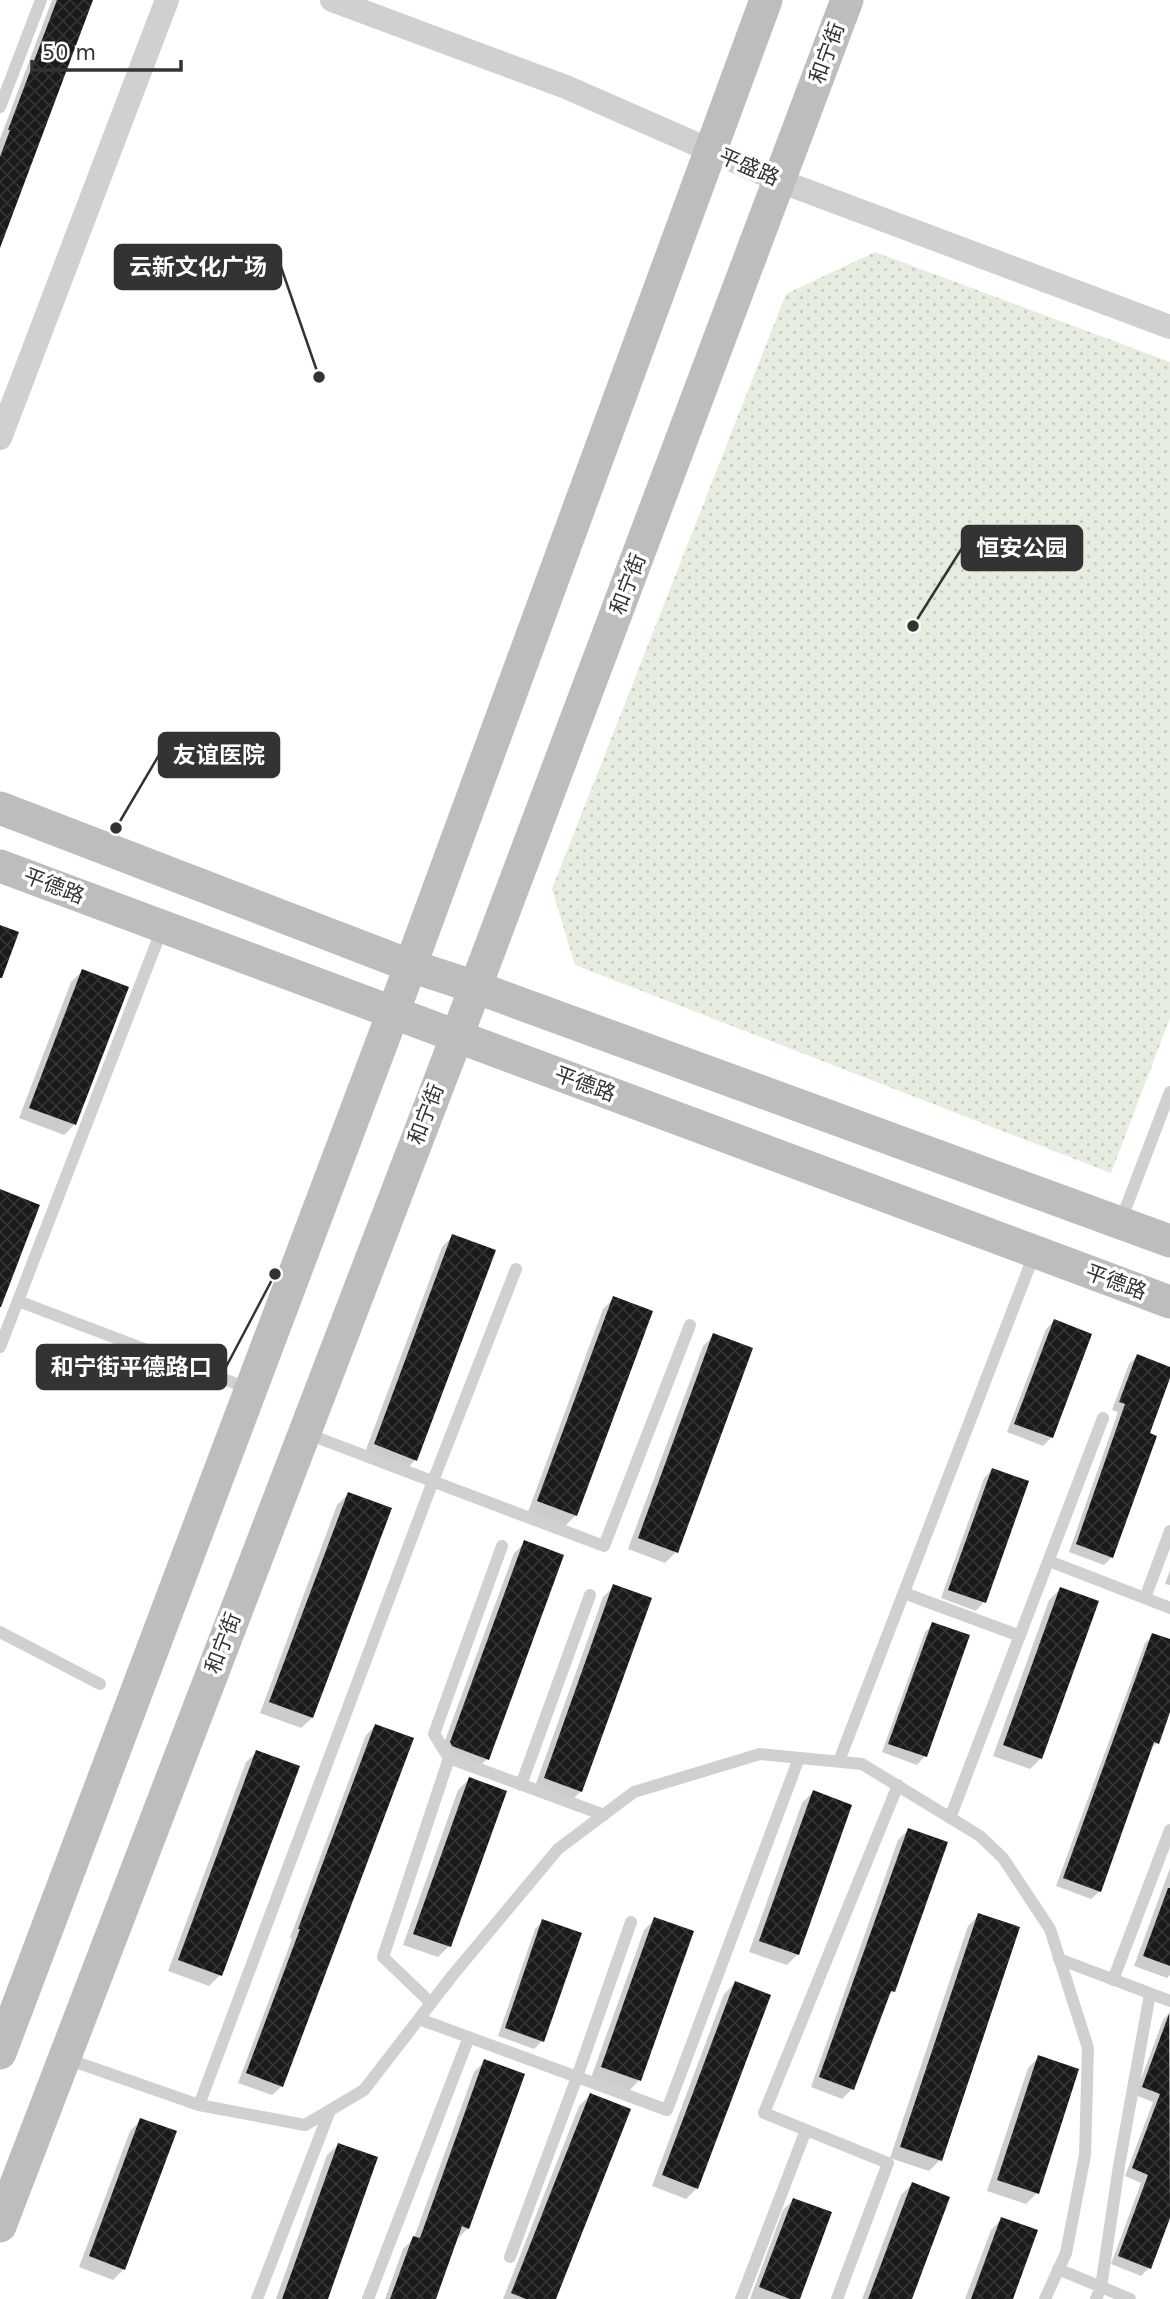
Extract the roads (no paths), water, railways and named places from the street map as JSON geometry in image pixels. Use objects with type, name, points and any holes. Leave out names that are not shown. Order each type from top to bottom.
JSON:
[{"type":"main road","points":[[0,2053],[411,965],[766,0]]},
{"type":"main road","name":"和宁街","points":[[0,2226],[457,1036],[847,0]]},
{"type":"main road","points":[[0,808],[411,965],[1170,1241]]},
{"type":"main road","name":"平德路","points":[[0,866],[1170,1302]]},
{"type":"street","points":[[0,438],[167,0]]},
{"type":"street","name":"平盛路","points":[[332,0],[566,87],[780,181],[1170,327]]},
{"type":"lane","points":[[0,107],[41,0]]},
{"type":"lane","points":[[0,1346],[163,926]]},
{"type":"lane","points":[[1120,1223],[1170,1092]]},
{"type":"lane","points":[[839,1761],[1035,1252]]},
{"type":"lane","points":[[199,2105],[433,1481],[516,1269]]},
{"type":"lane","points":[[18,1301],[251,1390]]},
{"type":"lane","points":[[303,1433],[604,1545],[690,1325]]},
{"type":"lane","points":[[950,1818],[1103,1418]]},
{"type":"lane","points":[[1145,1598],[1170,1531]]},
{"type":"lane","points":[[502,1546],[434,1734],[449,1758],[604,1815]]},
{"type":"lane","points":[[1049,1561],[1170,1608]]},
{"type":"lane","points":[[904,1593],[1020,1636]]},
{"type":"lane","points":[[521,1785],[590,1595]]},
{"type":"lane","points":[[0,1632],[100,1684]]},
{"type":"lane","points":[[64,2058],[199,2105],[305,2125],[364,2090],[431,2003],[558,1849],[634,1792],[760,1754],[862,1764],[980,1836],[1003,1857],[1050,1929],[1088,2048],[1085,2155],[1066,2253],[1045,2299]]},
{"type":"lane","points":[[431,2003],[383,1956],[449,1758]]},
{"type":"lane","points":[[419,2019],[667,2110],[799,1758]]},
{"type":"lane","points":[[837,2299],[888,2163],[764,2113],[898,1785]]},
{"type":"lane","points":[[1113,1980],[1170,1830]]},
{"type":"lane","points":[[510,2257],[631,1922]]},
{"type":"lane","points":[[1059,1959],[1170,2001]]},
{"type":"lane","points":[[1098,2293],[1150,1994]]},
{"type":"lane","points":[[368,2299],[469,2038]]},
{"type":"lane","points":[[257,2299],[330,2110]]},
{"type":"lane","points":[[741,2299],[806,2130]]},
{"type":"lane","points":[[1058,2269],[1098,2293],[1130,2299]]},
{"type":"place","name":"云新文化广场","points":[[319,377]]},
{"type":"place","name":"恒安公园","points":[[913,626]]},
{"type":"place","name":"友谊医院","points":[[116,828]]},
{"type":"place","name":"和宁街平德路口","points":[[275,1274]]}]
